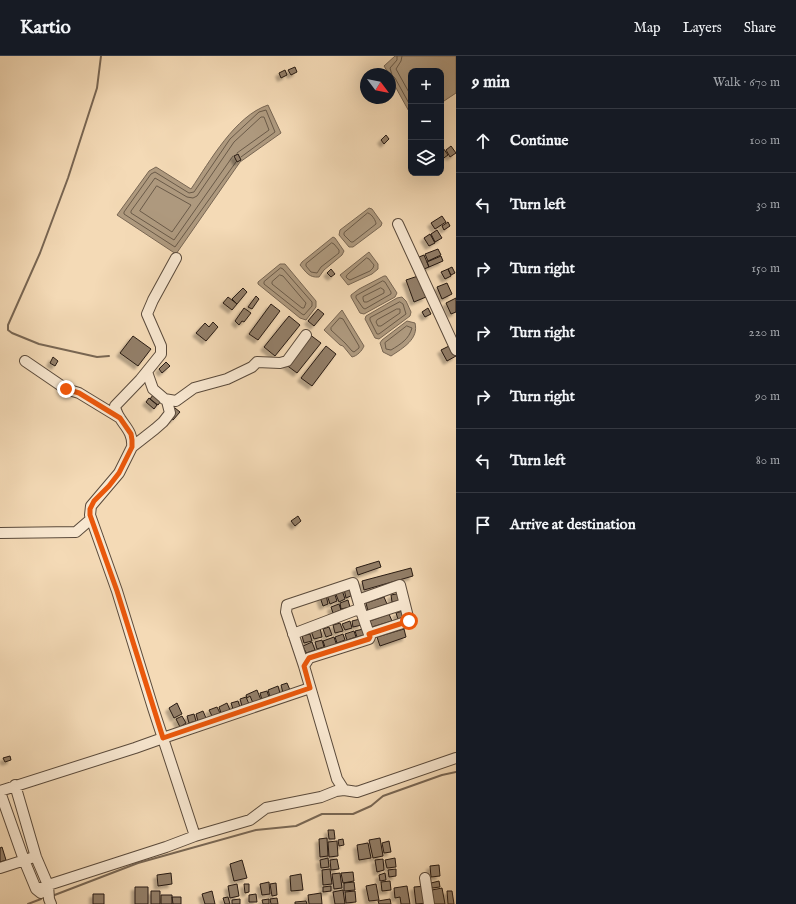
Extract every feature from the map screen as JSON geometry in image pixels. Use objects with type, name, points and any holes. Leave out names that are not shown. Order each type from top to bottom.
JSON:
[{"type":"street","points":[[398,224],[456,350]]},
{"type":"street","points":[[132,447],[131,434],[115,412],[115,406],[147,372],[161,354],[161,346],[147,314],[176,258]]},
{"type":"street","points":[[164,399],[176,401],[194,388],[227,380],[252,367],[257,362],[280,363],[287,361],[306,335]]},
{"type":"street","points":[[25,361],[66,389],[79,393],[120,418]]},
{"type":"street","points":[[147,372],[153,389],[167,401],[170,413],[163,422],[132,447],[119,473],[91,506],[90,512],[117,591],[195,836]]},
{"type":"street","points":[[0,533],[76,532],[91,518]]},
{"type":"street","points":[[304,666],[309,658],[369,639],[370,637],[353,583],[290,603],[287,605],[286,612],[304,666],[337,779],[344,790]]},
{"type":"street","points":[[358,600],[400,585],[409,621],[369,634]]},
{"type":"street","points":[[293,634],[356,610],[362,614],[404,604]]},
{"type":"street","points":[[50,901],[36,889],[24,860],[0,791],[135,748],[310,688]]},
{"type":"street","points":[[36,889],[166,848],[195,836],[250,820],[266,808],[322,797],[336,791],[344,790],[357,792],[456,758]]},
{"type":"street","points":[[15,785],[36,857],[48,885],[50,901]]},
{"type":"street","points":[[0,868],[36,857]]},
{"type":"street","points":[[425,878],[429,904]]},
{"type":"water","points":[[395,56],[456,56],[456,93],[444,101],[444,68],[408,68],[408,110],[396,88],[396,68],[385,68],[384,66]]},
{"type":"water","points":[[268,105],[281,133],[240,162],[176,254],[117,215],[149,171],[156,167],[191,189],[215,153],[234,129],[256,111]]},
{"type":"water","points":[[369,208],[372,209],[382,223],[381,226],[353,247],[349,247],[339,235],[340,230]]},
{"type":"water","points":[[333,237],[344,251],[342,255],[324,270],[319,277],[313,277],[300,265]]},
{"type":"water","points":[[369,252],[378,264],[378,269],[372,274],[348,285],[340,275]]},
{"type":"water","points":[[280,264],[285,264],[316,301],[316,307],[306,320],[300,318],[258,284],[258,282]]},
{"type":"water","points":[[386,276],[397,293],[395,297],[364,314],[360,313],[351,295],[359,289]]},
{"type":"water","points":[[402,297],[406,301],[411,312],[410,316],[379,339],[375,338],[365,319],[366,316],[397,298]]},
{"type":"water","points":[[342,310],[364,346],[356,356],[352,357],[343,346],[324,330]]},
{"type":"water","points":[[407,321],[415,323],[416,329],[415,334],[409,342],[391,356],[383,352],[380,343],[382,340]]},
{"type":"building","points":[[295,67],[297,72],[291,75],[288,70]]},
{"type":"building","points":[[285,70],[287,75],[281,78],[279,73]]},
{"type":"building","points":[[386,135],[389,139],[384,144],[381,140]]},
{"type":"building","points":[[451,146],[456,153],[450,157],[446,150]]},
{"type":"building","points":[[444,149],[448,155],[444,158]]},
{"type":"building","points":[[238,154],[241,160],[237,162],[234,156]]},
{"type":"building","points":[[442,216],[446,222],[435,229],[431,223]]},
{"type":"building","points":[[448,222],[450,226],[444,230],[442,226]]},
{"type":"building","points":[[437,230],[442,238],[435,242],[431,234]]},
{"type":"building","points":[[430,234],[435,243],[429,246],[424,238]]},
{"type":"building","points":[[438,249],[441,255],[428,261],[425,254]]},
{"type":"building","points":[[424,255],[429,267],[424,269],[419,257]]},
{"type":"building","points":[[441,256],[443,261],[429,267],[427,262]]},
{"type":"building","points":[[452,267],[455,273],[451,275],[448,269]]},
{"type":"building","points":[[331,269],[335,274],[331,277],[327,273]]},
{"type":"building","points":[[448,269],[451,276],[445,279],[441,272]]},
{"type":"building","points":[[418,276],[426,297],[414,302],[406,280]]},
{"type":"building","points":[[447,283],[452,294],[442,299],[437,287]]},
{"type":"building","points":[[243,288],[247,292],[237,304],[232,299]]},
{"type":"building","points":[[256,296],[259,299],[252,309],[248,307]]},
{"type":"building","points":[[228,297],[237,304],[232,310],[223,303]]},
{"type":"building","points":[[456,298],[456,312],[451,314],[446,303]]},
{"type":"building","points":[[271,304],[280,311],[258,340],[249,334]]},
{"type":"building","points":[[244,308],[251,313],[244,322],[242,321],[239,325],[235,321]]},
{"type":"building","points":[[428,308],[431,314],[425,317],[422,312]]},
{"type":"building","points":[[318,309],[324,314],[314,326],[308,321]]},
{"type":"building","points":[[289,316],[300,325],[275,356],[264,347]]},
{"type":"building","points":[[213,322],[218,327],[206,341],[196,333],[205,323],[209,327]]},
{"type":"building","points":[[309,334],[321,343],[297,373],[285,364]]},
{"type":"building","points":[[133,336],[151,349],[138,366],[120,353]]},
{"type":"building","points":[[451,345],[456,356],[447,361],[441,350]]},
{"type":"building","points":[[326,346],[336,354],[312,386],[301,378]]},
{"type":"building","points":[[53,357],[58,361],[55,366],[50,363]]},
{"type":"building","points":[[166,362],[170,366],[162,373],[159,369]]},
{"type":"building","points":[[153,395],[161,401],[158,405],[150,399]]},
{"type":"building","points":[[149,398],[157,405],[154,409],[146,402]]},
{"type":"building","points":[[175,408],[180,412],[173,420],[168,416]]},
{"type":"building","points":[[298,516],[301,521],[295,526],[291,521]]},
{"type":"building","points":[[379,561],[381,567],[358,575],[356,568]]},
{"type":"building","points":[[411,568],[413,576],[364,590],[362,581]]},
{"type":"building","points":[[350,587],[353,595],[346,598],[344,589]]},
{"type":"building","points":[[342,590],[345,599],[339,602],[335,592]]},
{"type":"building","points":[[334,592],[337,601],[330,604],[327,595]]},
{"type":"building","points":[[401,593],[403,600],[392,602],[391,595]]},
{"type":"building","points":[[326,595],[328,604],[323,606],[320,597]]},
{"type":"building","points":[[384,597],[387,604],[368,611],[366,603]]},
{"type":"building","points":[[348,600],[350,607],[341,609],[340,603]]},
{"type":"building","points":[[339,604],[341,610],[333,613],[331,607]]},
{"type":"building","points":[[406,610],[407,616],[398,619],[396,613]]},
{"type":"building","points":[[389,614],[392,621],[372,627],[370,621]]},
{"type":"building","points":[[360,619],[362,625],[353,627],[352,621]]},
{"type":"building","points":[[350,621],[352,628],[345,630],[342,624]]},
{"type":"building","points":[[340,623],[343,631],[335,633],[333,625]]},
{"type":"building","points":[[329,627],[332,635],[326,637],[323,629]]},
{"type":"building","points":[[320,628],[322,637],[314,639],[311,631]]},
{"type":"building","points":[[363,629],[365,635],[357,637],[355,631]]},
{"type":"building","points":[[404,629],[406,637],[380,646],[377,637]]},
{"type":"building","points":[[354,631],[356,637],[347,640],[345,634]]},
{"type":"building","points":[[310,634],[312,641],[304,643],[302,636]]},
{"type":"building","points":[[343,634],[345,640],[337,643],[335,637]]},
{"type":"building","points":[[334,637],[337,646],[326,650],[323,641]]},
{"type":"building","points":[[322,640],[324,647],[317,649],[315,642]]},
{"type":"building","points":[[312,642],[315,650],[306,653],[303,646]]},
{"type":"building","points":[[287,683],[290,690],[283,693],[281,685]]},
{"type":"building","points":[[278,686],[280,693],[270,697],[268,690]]},
{"type":"building","points":[[257,690],[261,700],[253,703],[250,696],[247,698],[246,695]]},
{"type":"building","points":[[267,691],[269,697],[262,700],[260,693]]},
{"type":"building","points":[[246,697],[249,704],[242,706],[240,699]]},
{"type":"building","points":[[238,701],[240,707],[233,709],[231,703]]},
{"type":"building","points":[[177,703],[182,714],[174,718],[169,708]]},
{"type":"building","points":[[227,703],[230,710],[221,713],[219,707]]},
{"type":"building","points":[[217,707],[220,713],[212,716],[209,710]]},
{"type":"building","points":[[203,711],[206,718],[198,721],[196,714]]},
{"type":"building","points":[[194,714],[196,721],[189,723],[187,716]]},
{"type":"building","points":[[182,716],[186,723],[180,727],[176,719]]},
{"type":"building","points":[[10,756],[11,760],[5,762],[3,758]]},
{"type":"building","points":[[328,830],[334,830],[335,839],[329,839]]},
{"type":"building","points":[[327,838],[328,856],[320,857],[319,839]]},
{"type":"building","points":[[380,838],[383,856],[373,858],[369,840]]},
{"type":"building","points":[[343,839],[344,845],[339,846],[338,840]]},
{"type":"building","points":[[337,841],[338,856],[329,857],[328,842]]},
{"type":"building","points":[[389,841],[391,852],[384,853],[382,843]]},
{"type":"building","points":[[368,843],[371,858],[359,860],[357,845]]},
{"type":"building","points":[[2,847],[6,860],[0,862],[0,848]]},
{"type":"building","points":[[328,858],[329,867],[321,868],[320,860]]},
{"type":"building","points":[[395,858],[396,867],[387,868],[385,860]]},
{"type":"building","points":[[337,859],[339,869],[331,870],[330,860]]},
{"type":"building","points":[[383,859],[384,870],[377,872],[375,860]]},
{"type":"building","points":[[242,860],[247,878],[234,881],[230,864]]},
{"type":"building","points":[[439,865],[440,876],[431,877],[430,866]]},
{"type":"building","points":[[330,869],[332,884],[323,885],[322,870]]},
{"type":"building","points":[[396,869],[396,876],[389,877],[388,870]]},
{"type":"building","points":[[353,872],[354,881],[343,883],[341,873]]},
{"type":"building","points":[[171,873],[172,884],[158,886],[157,875]]},
{"type":"building","points":[[340,873],[342,888],[334,889],[332,874]]},
{"type":"building","points":[[385,873],[386,880],[380,881],[379,875]]},
{"type":"building","points":[[301,874],[303,890],[291,891],[290,876]]},
{"type":"building","points":[[390,881],[391,890],[382,891],[381,882]]},
{"type":"building","points":[[439,881],[440,887],[432,888],[431,883]]},
{"type":"building","points":[[269,882],[270,894],[262,895],[260,884]]},
{"type":"building","points":[[354,882],[355,890],[344,891],[344,883]]},
{"type":"building","points":[[276,883],[277,895],[272,896],[270,884]]},
{"type":"building","points":[[237,884],[239,896],[230,898],[228,886]]},
{"type":"building","points":[[244,884],[249,884],[249,892],[245,893]]},
{"type":"building","points":[[376,884],[379,900],[369,901],[366,886]]},
{"type":"building","points":[[331,886],[331,891],[323,892],[323,887]]},
{"type":"building","points":[[407,886],[410,904],[401,904],[400,897],[395,898],[394,888]]},
{"type":"building","points":[[426,886],[428,903],[416,904],[414,887]]},
{"type":"building","points":[[135,887],[148,887],[148,904],[135,904]]},
{"type":"building","points":[[442,888],[445,904],[434,904],[432,890]]},
{"type":"building","points":[[343,890],[345,904],[335,904],[333,892]]},
{"type":"building","points":[[151,891],[160,891],[160,904],[151,904]]},
{"type":"building","points":[[212,891],[215,904],[205,904],[202,894]]},
{"type":"building","points":[[355,891],[356,902],[346,903],[345,892]]},
{"type":"building","points":[[447,891],[452,891],[454,904],[448,904]]},
{"type":"building","points":[[321,893],[322,904],[309,904],[308,895]]},
{"type":"building","points":[[93,894],[104,894],[104,904],[93,904]]},
{"type":"building","points":[[256,894],[257,902],[249,902],[249,895]]},
{"type":"building","points":[[161,895],[172,895],[172,904],[161,904]]},
{"type":"building","points":[[172,897],[181,897],[181,904],[173,904]]},
{"type":"building","points":[[228,897],[230,904],[225,904],[223,898]]},
{"type":"building","points":[[277,898],[278,904],[271,904],[270,899]]},
{"type":"building","points":[[240,899],[240,904],[232,904],[232,900]]},
{"type":"building","points":[[269,899],[269,904],[263,904],[262,900]]},
{"type":"building","points":[[390,899],[391,904],[379,904],[378,901]]},
{"type":"building","points":[[306,901],[307,904],[295,904],[295,902]]},
{"type":"waterway","points":[[101,56],[97,88],[68,178],[40,253],[8,325],[8,330],[39,344],[97,357],[109,356]]},
{"type":"waterway","points":[[52,896],[138,863],[256,830],[296,826],[322,814],[353,814],[371,806],[383,796],[442,775],[456,772]]},
{"type":"waterway","points":[[28,904],[41,899]]},
{"type":"route","points":[[66,389],[79,393],[120,418],[131,434],[132,447],[119,473],[94,501],[90,509],[90,515],[117,591],[163,738],[310,688],[304,666],[309,658],[369,639],[369,634],[409,621]]}]
